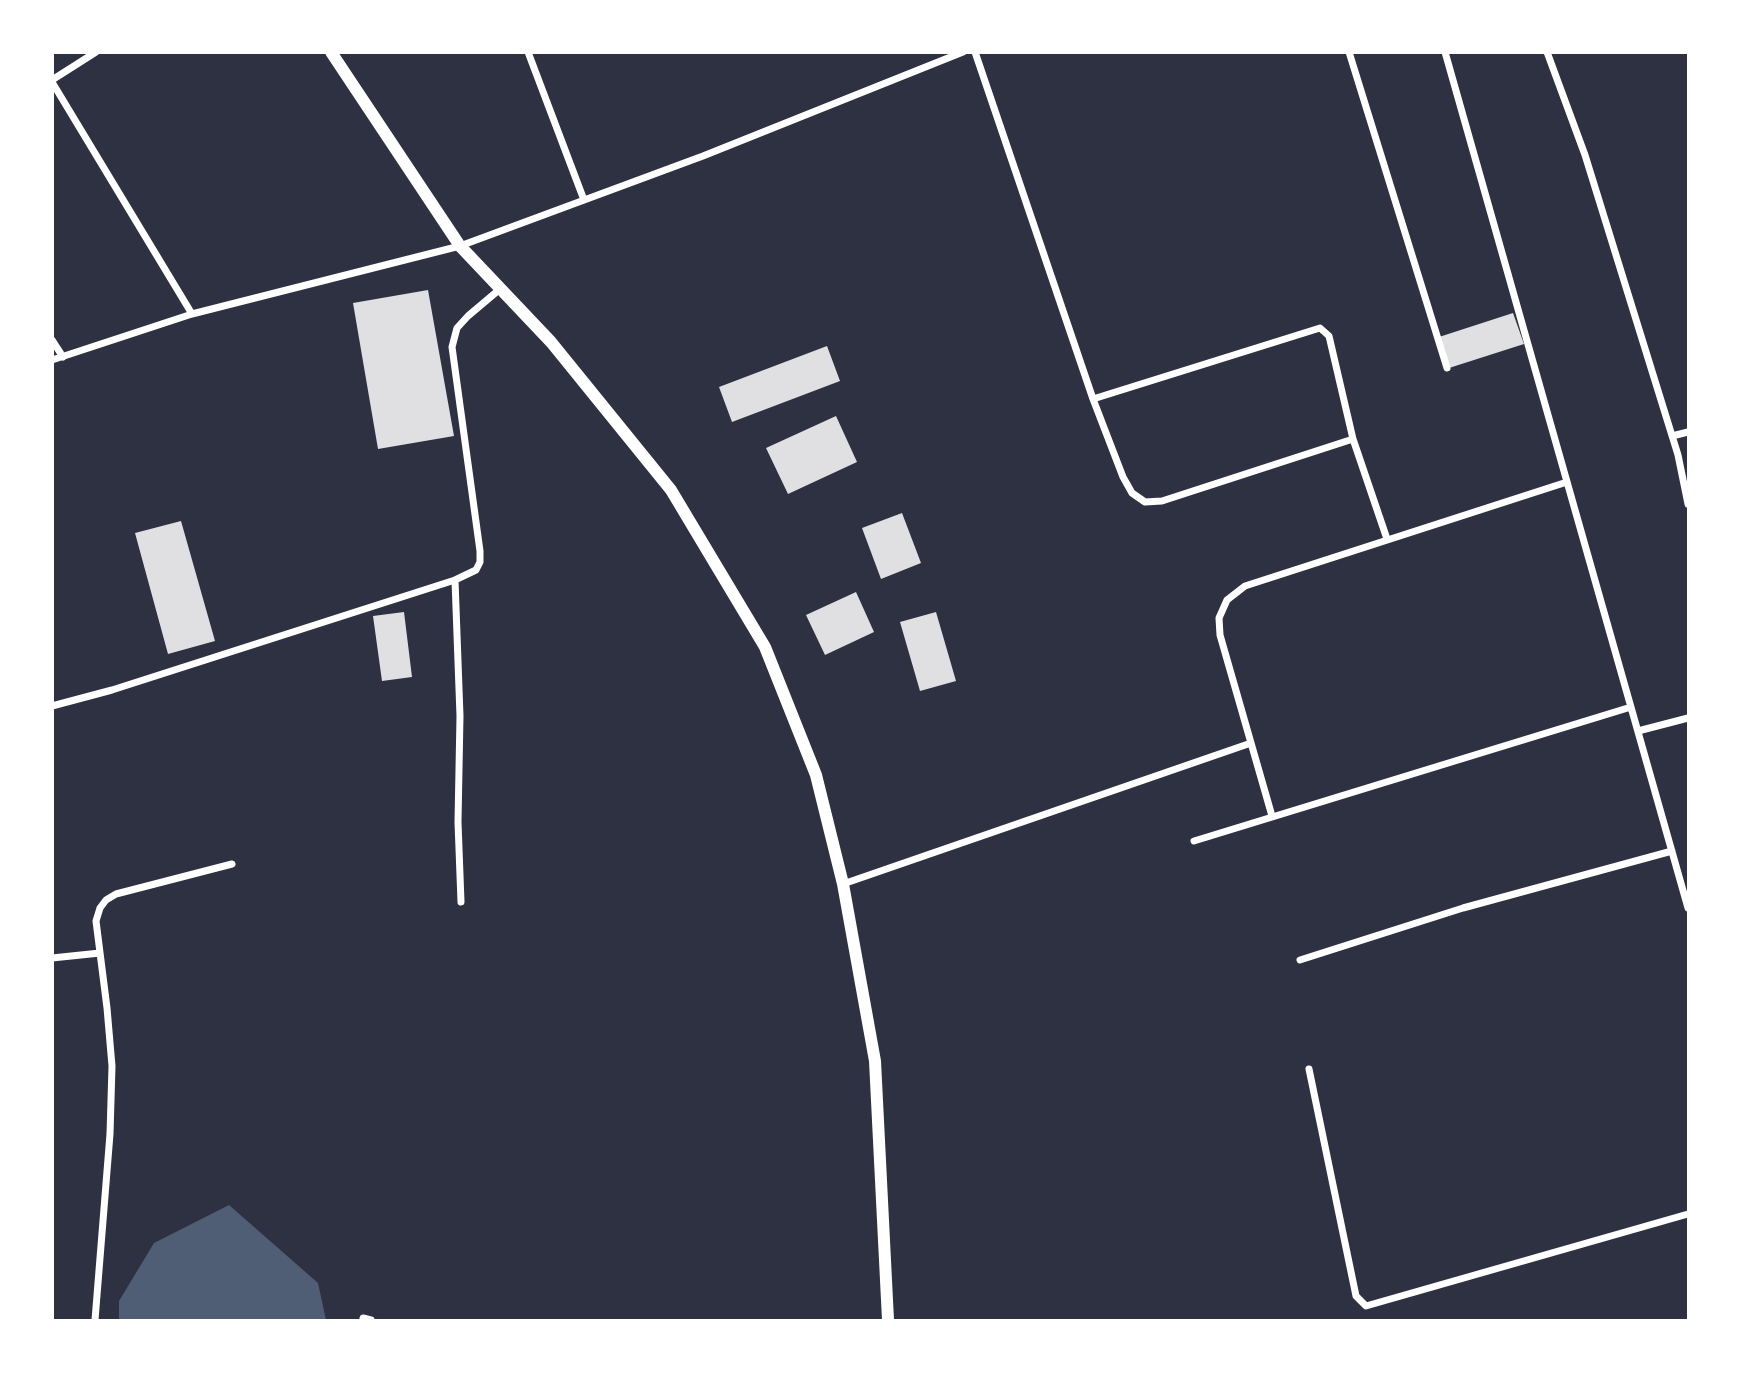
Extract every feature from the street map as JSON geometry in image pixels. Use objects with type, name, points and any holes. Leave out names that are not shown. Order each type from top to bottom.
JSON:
[{"type":"street","points":[[96,52],[52,81],[192,314]]},
{"type":"street","points":[[331,52],[460,246],[551,342],[671,490],[765,647],[816,775],[843,884],[876,1061],[884,1320]]},
{"type":"street","points":[[528,52],[584,200]]},
{"type":"street","points":[[52,360],[192,314],[460,246],[716,150],[963,52]]},
{"type":"street","points":[[975,52],[1093,399],[1123,477],[1132,493],[1145,502],[1162,500],[1353,439]]},
{"type":"street","points":[[1349,52],[1447,368]]},
{"type":"street","points":[[1445,52],[1689,908]]},
{"type":"street","points":[[1547,52],[1585,155],[1672,436],[1689,505]]},
{"type":"street","points":[[52,706],[112,690],[455,580],[476,570],[480,562],[452,346],[457,328],[500,289]]},
{"type":"street","points":[[1093,399],[1320,328],[1329,336],[1353,439],[1387,539]]},
{"type":"street","points":[[52,340],[63,357]]},
{"type":"street","points":[[1672,436],[1689,432]]},
{"type":"street","points":[[1272,816],[1220,635],[1219,618],[1227,600],[1245,586],[1567,482]]},
{"type":"street","points":[[455,580],[460,716],[458,822],[461,902]]},
{"type":"street","points":[[1194,841],[1631,707]]},
{"type":"street","points":[[1638,731],[1689,718]]},
{"type":"street","points":[[843,884],[1251,743]]},
{"type":"street","points":[[1300,960],[1464,908],[1672,850]]},
{"type":"street","points":[[95,1321],[110,1134],[112,1066],[96,921],[100,908],[116,894],[232,864]]},
{"type":"street","points":[[52,958],[100,953]]},
{"type":"street","points":[[1309,1069],[1356,1296],[1366,1306],[1689,1214]]},
{"type":"street","points":[[363,1318],[371,1321]]},
{"type":"water","points":[[229,1205],[318,1283],[326,1320],[119,1320],[119,1301],[154,1243]]},
{"type":"building","points":[[428,290],[454,436],[378,449],[353,303]]},
{"type":"building","points":[[1513,313],[1524,344],[1449,368],[1439,337]]},
{"type":"building","points":[[827,346],[840,381],[732,422],[719,387]]},
{"type":"building","points":[[836,416],[857,462],[788,494],[766,448]]},
{"type":"building","points":[[902,513],[921,563],[881,579],[862,528]]},
{"type":"building","points":[[181,521],[215,641],[168,654],[135,533]]},
{"type":"building","points":[[856,592],[874,632],[825,655],[806,615]]},
{"type":"building","points":[[404,612],[412,677],[382,681],[373,616]]},
{"type":"building","points":[[936,612],[956,681],[920,691],[900,622]]}]
